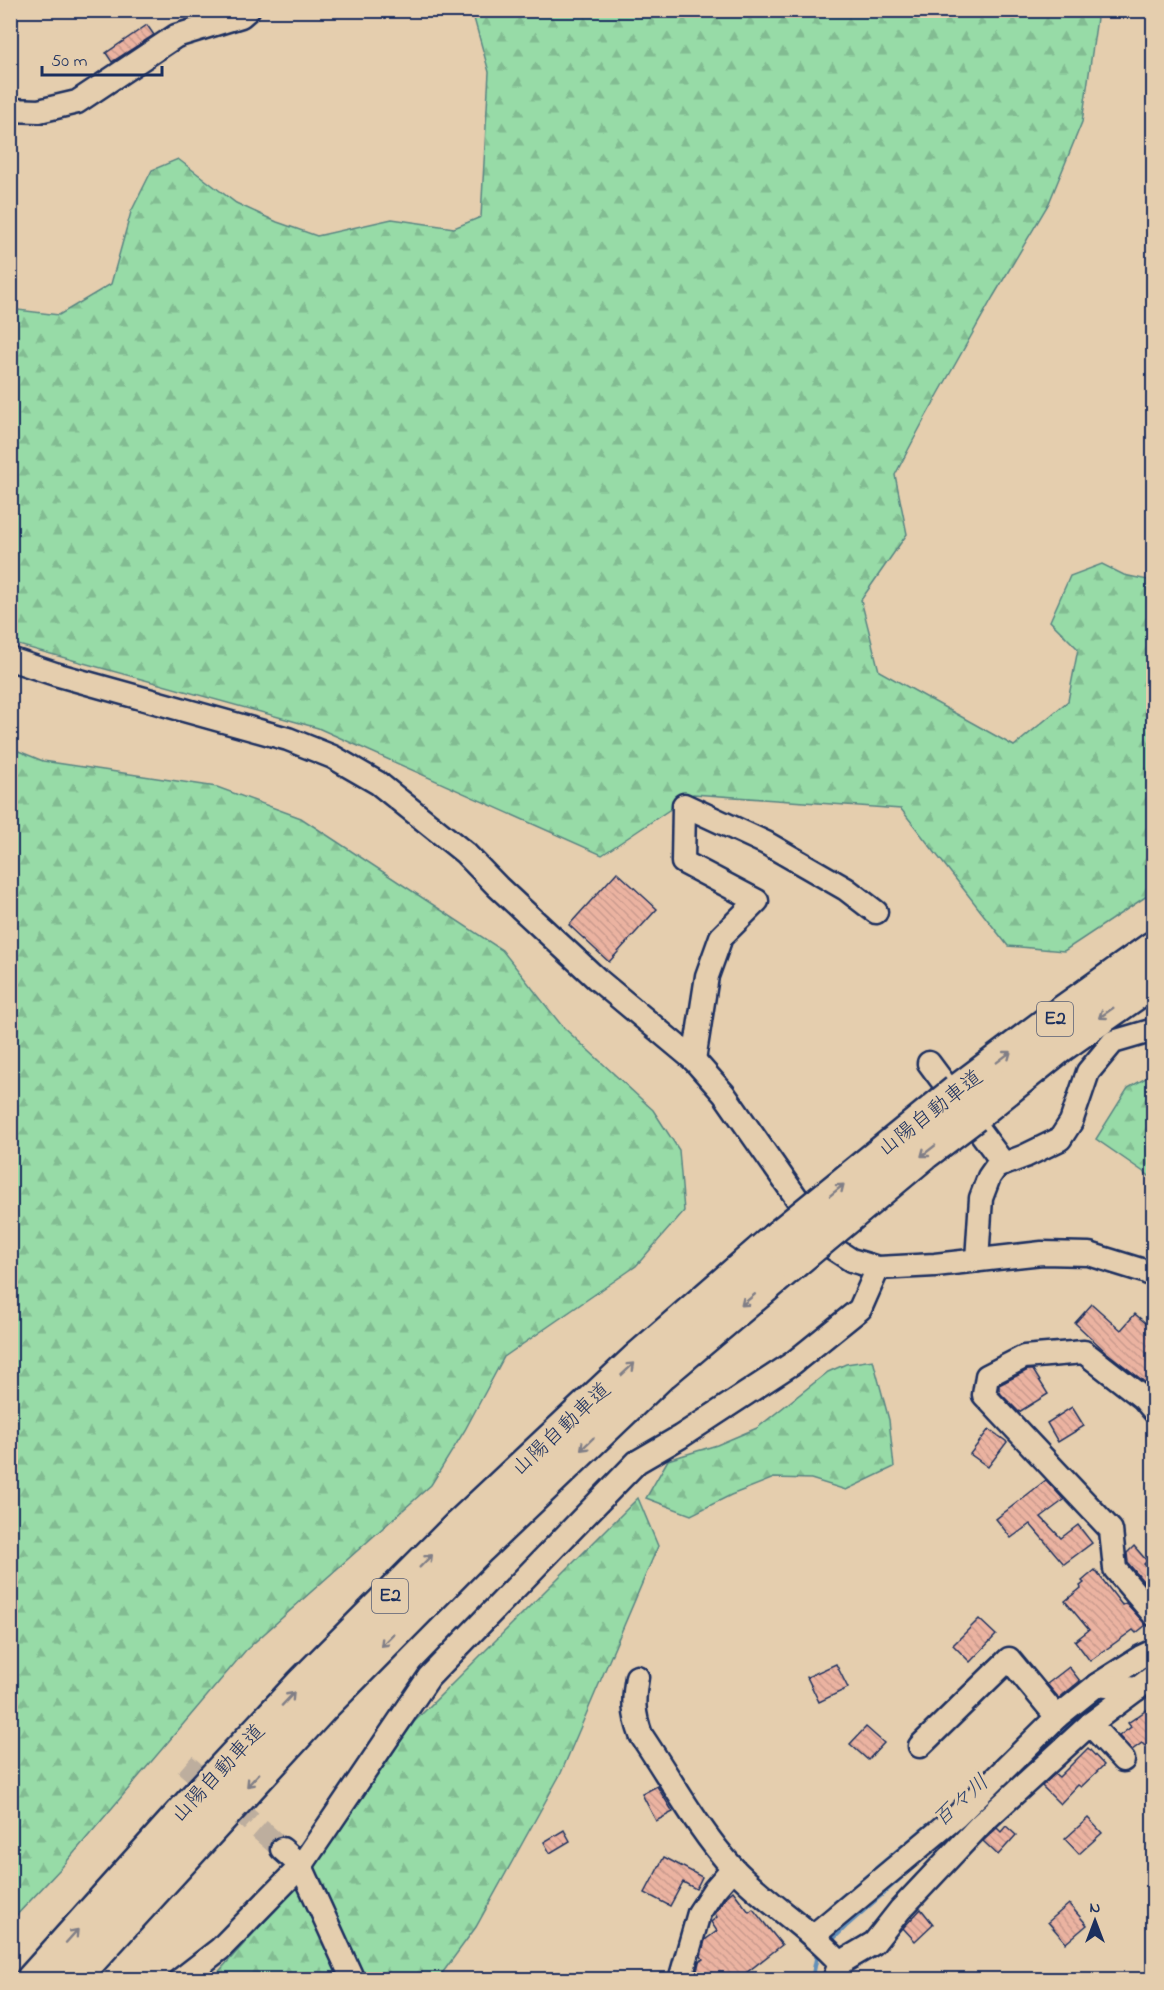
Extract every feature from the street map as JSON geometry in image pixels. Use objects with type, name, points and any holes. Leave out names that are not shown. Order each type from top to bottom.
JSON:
[{"type":"highway","name":"山陽自動車道","points":[[33,1980],[293,1694],[460,1526],[637,1360],[784,1251],[966,1104],[1046,1025],[1154,948]]},
{"type":"highway","name":"山陽自動車道","points":[[966,1104],[1061,1045],[1154,980]]},
{"type":"highway","name":"山陽自動車道","points":[[71,1980],[322,1706],[479,1547],[660,1374],[784,1251]]},
{"type":"street","points":[[10,110],[39,111],[77,102],[176,36],[241,16],[248,10]]},
{"type":"street","points":[[10,659],[55,674],[288,739],[333,757],[378,783],[465,853],[597,980],[694,1060],[724,1094],[831,1247],[851,1260],[878,1268],[935,1265],[1042,1253],[1089,1254],[1144,1270],[1154,1276]]},
{"type":"street","points":[[694,1060],[707,976],[721,937],[757,901],[683,861],[684,805],[766,843],[846,889],[876,912]]},
{"type":"street","points":[[977,1260],[981,1198],[989,1177],[996,1167],[1060,1139],[1071,1122],[1088,1072],[1113,1042],[1154,1030]]},
{"type":"street","points":[[929,1063],[1004,1164]]},
{"type":"street","points":[[180,1980],[220,1949],[300,1866],[429,1677],[637,1462],[680,1437],[792,1363],[860,1309],[878,1268]]},
{"type":"street","points":[[1154,1411],[1143,1398],[1084,1352],[1024,1357],[987,1376],[984,1395],[1111,1530],[1115,1569],[1154,1615]]},
{"type":"street","points":[[826,1954],[874,1943],[1054,1713],[1154,1651]]},
{"type":"street","points":[[920,1746],[1009,1659],[1054,1713]]},
{"type":"street","points":[[637,1677],[633,1700],[635,1718],[641,1735],[705,1831],[733,1868],[826,1954]]},
{"type":"street","points":[[1101,1685],[1140,1685]]},
{"type":"street","points":[[826,1954],[974,1815],[1140,1685]]},
{"type":"street","points":[[1090,1724],[1123,1760]]},
{"type":"street","points":[[282,1849],[300,1866],[353,1980]]},
{"type":"street","points":[[680,1980],[699,1913],[714,1890],[733,1868]]},
{"type":"green space","points":[[1081,10],[1097,18],[1082,122],[1049,203],[993,297],[895,475],[907,534],[861,600],[879,671],[1014,746],[1068,701],[1078,649],[1050,621],[1070,576],[1102,564],[1124,575],[1153,581],[1153,892],[1064,951],[1008,946],[901,809],[693,794],[602,855],[318,728],[11,643],[10,309],[59,315],[111,284],[131,212],[152,170],[178,159],[236,203],[277,222],[317,236],[392,219],[454,228],[481,217],[489,72],[472,11]]},
{"type":"green space","points":[[11,748],[43,761],[217,787],[301,818],[502,950],[562,1026],[653,1110],[679,1150],[684,1211],[636,1266],[504,1357],[465,1430],[431,1485],[246,1650],[62,1867],[11,1921]]},
{"type":"green space","points":[[1153,1074],[1153,1181],[1148,1175],[1096,1139],[1128,1088]]},
{"type":"green space","points":[[873,1360],[889,1420],[894,1467],[846,1490],[811,1479],[774,1478],[731,1495],[691,1515],[646,1498],[668,1460],[717,1445],[757,1428],[828,1372],[846,1364]]},
{"type":"green space","points":[[638,1498],[658,1546],[561,1773],[476,1927],[438,1979],[211,1980],[315,1866],[414,1722]]},
{"type":"building","points":[[147,25],[154,35],[112,62],[106,53]]},
{"type":"building","points":[[617,872],[657,909],[609,962],[569,925]]},
{"type":"building","points":[[1092,1304],[1121,1330],[1135,1314],[1154,1330],[1154,1382],[1150,1386],[1106,1352],[1075,1323]]},
{"type":"building","points":[[1028,1370],[1033,1370],[1048,1394],[1019,1412],[1001,1394],[999,1385]]},
{"type":"building","points":[[1072,1407],[1084,1426],[1058,1442],[1047,1423]]},
{"type":"building","points":[[989,1429],[1007,1442],[988,1467],[970,1454]]},
{"type":"building","points":[[1046,1480],[1064,1500],[1041,1517],[1061,1538],[1078,1525],[1092,1543],[1064,1564],[1030,1524],[1011,1538],[996,1519]]},
{"type":"building","points":[[1134,1546],[1147,1561],[1144,1564],[1151,1571],[1154,1569],[1154,1594],[1128,1563],[1127,1553]]},
{"type":"building","points":[[1095,1570],[1122,1605],[1126,1603],[1146,1625],[1136,1633],[1133,1630],[1090,1661],[1075,1641],[1089,1630],[1065,1601],[1081,1588],[1080,1586],[1084,1583],[1082,1581]]},
{"type":"building","points":[[979,1619],[996,1635],[970,1662],[953,1645]]},
{"type":"building","points":[[836,1664],[848,1688],[819,1702],[807,1677]]},
{"type":"building","points":[[1069,1667],[1080,1681],[1059,1698],[1047,1684]]},
{"type":"building","points":[[1154,1705],[1154,1740],[1145,1746],[1142,1743],[1132,1750],[1119,1736],[1131,1727],[1128,1723]]},
{"type":"building","points":[[866,1727],[884,1743],[868,1760],[850,1744]]},
{"type":"building","points":[[1088,1748],[1104,1765],[1081,1787],[1078,1785],[1060,1804],[1042,1786],[1055,1774],[1059,1777]]},
{"type":"building","points":[[657,1786],[673,1812],[656,1821],[642,1794]]},
{"type":"building","points":[[1088,1818],[1102,1833],[1079,1854],[1065,1839]]},
{"type":"building","points":[[1006,1826],[1016,1835],[998,1855],[983,1841],[997,1828],[1001,1832]]},
{"type":"building","points":[[564,1830],[570,1841],[550,1853],[544,1842]]},
{"type":"building","points":[[664,1857],[702,1877],[696,1889],[683,1882],[670,1906],[645,1893]]},
{"type":"building","points":[[733,1891],[749,1912],[753,1909],[782,1945],[737,1980],[695,1980],[699,1962],[703,1959],[701,1956],[705,1940],[717,1931],[711,1922],[717,1917],[715,1914],[725,1898]]},
{"type":"building","points":[[1069,1904],[1087,1925],[1066,1943],[1048,1922]]},
{"type":"building","points":[[921,1909],[933,1924],[915,1941],[903,1928]]},
{"type":"waterway","name":"百々川","points":[[1127,1680],[1154,1664]]},
{"type":"waterway","name":"百々川","points":[[976,1812],[1064,1730],[1108,1694]]},
{"type":"waterway","points":[[830,1907],[927,1826]]},
{"type":"waterway","name":"百々川","points":[[830,1942],[922,1859]]},
{"type":"waterway","name":"百々川","points":[[812,1980],[818,1950]]},
{"type":"tunnel","points":[[185,1764],[282,1849]]}]
